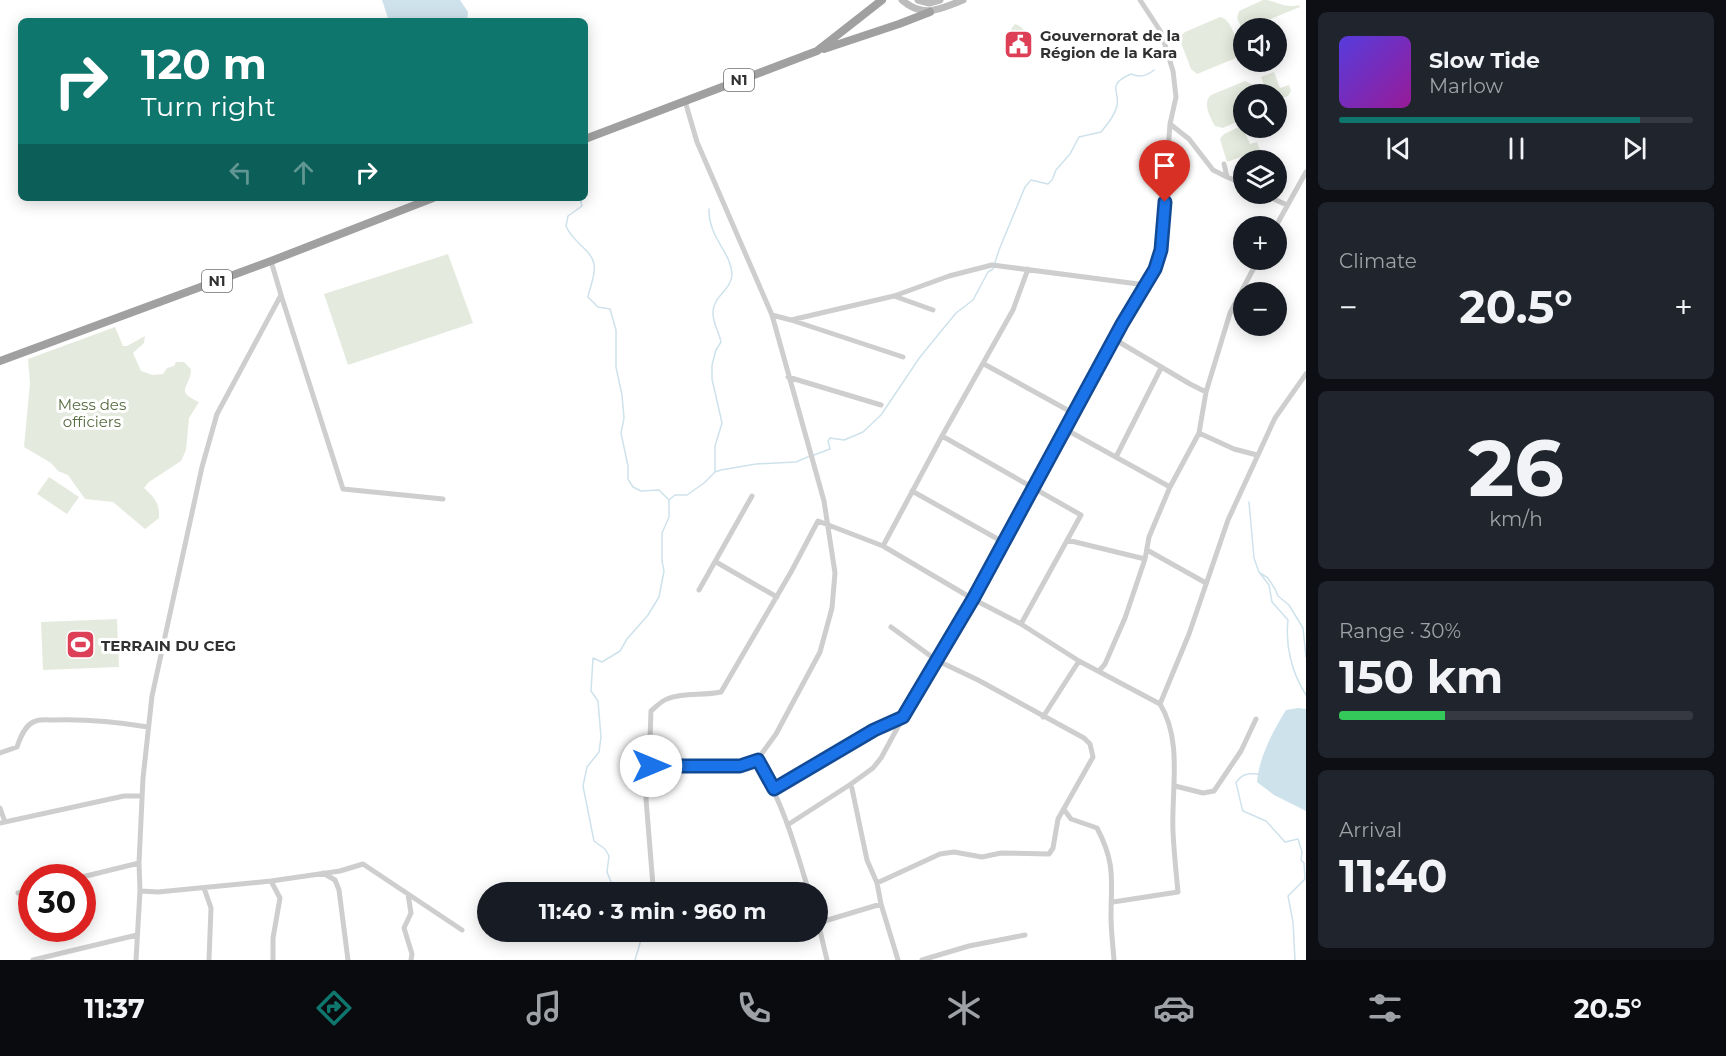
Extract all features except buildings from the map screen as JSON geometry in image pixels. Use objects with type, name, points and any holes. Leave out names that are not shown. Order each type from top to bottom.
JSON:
[{"type":"highway","name":"N1","points":[[588,138],[817,51],[882,0]]},
{"type":"highway","points":[[817,51],[930,12]]},
{"type":"highway","name":"N1","points":[[0,361],[272,261],[425,201]]},
{"type":"main road","points":[[902,0],[920,11],[930,12],[963,0]]},
{"type":"main road","points":[[918,0],[929,3],[940,0]]},
{"type":"street","points":[[789,824],[851,784],[873,768],[881,758],[973,599],[1072,413],[1155,269],[1161,250],[1170,124],[1176,97],[1173,71],[1161,32],[1140,0]]},
{"type":"street","points":[[624,766],[740,766],[758,760],[776,734],[820,652],[832,608],[835,573],[829,524],[772,315],[697,142],[685,101]]},
{"type":"street","points":[[1170,124],[1189,139],[1213,170],[1233,179]]},
{"type":"street","points":[[1224,164],[1227,177]]},
{"type":"street","points":[[1281,216],[1306,172]]},
{"type":"street","points":[[272,261],[343,489],[443,500]]},
{"type":"street","points":[[791,320],[894,296],[949,276],[995,265],[1146,285]]},
{"type":"street","points":[[883,546],[1013,310],[1028,269]]},
{"type":"street","points":[[1099,671],[1105,664],[1118,636],[1145,559],[1149,537],[1170,487],[1199,433],[1206,392],[1230,313],[1253,270]]},
{"type":"street","points":[[136,960],[142,796],[152,696],[202,467],[216,414],[281,295]]},
{"type":"street","points":[[894,296],[933,310]]},
{"type":"street","points":[[772,315],[903,357]]},
{"type":"street","points":[[1114,339],[1206,392]]},
{"type":"street","points":[[984,364],[1072,413]]},
{"type":"street","points":[[1116,457],[1161,368]]},
{"type":"street","points":[[1160,704],[1189,634],[1228,520],[1275,418],[1306,374]]},
{"type":"street","points":[[788,377],[881,405]]},
{"type":"street","points":[[1065,429],[1170,487]]},
{"type":"street","points":[[1199,433],[1234,449],[1257,456]]},
{"type":"street","points":[[942,436],[1081,515],[1021,624]]},
{"type":"street","points":[[912,491],[1004,542]]},
{"type":"street","points":[[699,590],[752,496]]},
{"type":"street","points":[[653,882],[646,799],[651,766],[651,711],[665,699],[686,694],[703,696],[721,692],[777,597],[818,520],[883,546],[973,599],[1021,624],[1079,661],[1160,704],[1166,713],[1172,735],[1173,830],[1178,892],[1113,902]]},
{"type":"street","points":[[1067,540],[1145,559]]},
{"type":"street","points":[[1147,550],[1206,584]]},
{"type":"street","points":[[716,562],[777,597]]},
{"type":"street","points":[[877,883],[940,854],[954,852],[982,857],[1001,853],[1049,854],[1053,848],[1058,819],[1093,757],[1093,750],[1084,738],[978,680],[936,660],[891,627]]},
{"type":"street","points":[[1043,717],[1079,661]]},
{"type":"street","points":[[774,789],[874,730],[903,717]]},
{"type":"street","points":[[1174,786],[1203,793],[1214,791],[1241,751],[1256,719]]},
{"type":"street","points":[[0,753],[17,747],[27,727],[35,721],[72,720],[148,727]]},
{"type":"street","points":[[758,760],[789,824],[806,882]]},
{"type":"street","points":[[851,784],[867,860],[877,883],[898,960]]},
{"type":"street","points":[[0,808],[2,823],[124,796],[142,796]]},
{"type":"street","points":[[1065,810],[1071,819],[1097,828],[1106,845],[1113,883],[1111,915],[1114,960]]},
{"type":"street","points":[[96,874],[139,863]]},
{"type":"street","points":[[140,891],[158,892],[272,881],[340,871],[363,864],[462,930]]},
{"type":"street","points":[[322,872],[335,880],[339,890],[348,960]]},
{"type":"street","points":[[272,881],[280,898],[273,938],[273,960]]},
{"type":"street","points":[[204,888],[211,908],[209,960]]},
{"type":"street","points":[[408,894],[411,913],[404,928],[412,954],[411,960]]},
{"type":"street","points":[[828,920],[881,904]]},
{"type":"street","points":[[33,960],[137,935]]},
{"type":"street","points":[[922,960],[969,946],[1025,935]]},
{"type":"street","points":[[823,942],[827,960]]},
{"type":"green space","points":[[1263,0],[1300,7],[1273,18],[1237,18],[1239,11]]},
{"type":"green space","points":[[1220,17],[1224,19],[1233,32],[1233,59],[1197,74],[1191,69],[1180,40],[1185,32]]},
{"type":"green space","points":[[1015,24],[1023,29],[1027,38],[1027,44],[1021,53],[1013,48],[1009,40],[1010,32]]},
{"type":"green space","points":[[1274,72],[1278,84],[1263,84],[1261,77]]},
{"type":"green space","points":[[1289,85],[1291,91],[1288,96],[1287,86]]},
{"type":"green space","points":[[1233,86],[1233,124],[1223,128],[1215,126],[1208,110],[1207,102],[1211,95]]},
{"type":"green space","points":[[1233,130],[1233,138],[1247,138],[1250,144],[1257,142],[1260,150],[1233,150],[1233,160],[1227,162],[1220,139]]},
{"type":"green space","points":[[448,254],[473,323],[348,365],[324,294]]},
{"type":"green space","name":"Mess des officiers","points":[[115,327],[123,346],[145,336],[144,343],[133,353],[141,371],[153,375],[163,374],[176,362],[184,362],[191,369],[185,391],[199,402],[189,418],[186,450],[181,461],[149,482],[144,488],[156,501],[159,513],[159,518],[145,529],[113,502],[85,499],[68,475],[58,471],[51,463],[24,447],[30,383],[28,359]]},
{"type":"green space","points":[[49,477],[79,497],[67,514],[37,494]]},
{"type":"green space","name":"TERRAIN DU CEG","points":[[117,619],[119,667],[43,670],[41,622]]},
{"type":"water","points":[[382,0],[460,0],[468,12],[467,18],[388,18]]},
{"type":"water","points":[[1306,709],[1306,811],[1274,795],[1257,782],[1267,744],[1276,727],[1286,710]]},
{"type":"waterway","points":[[814,455],[830,449],[828,441],[830,438],[844,440],[863,432],[881,415],[920,357],[956,313],[973,300],[988,272],[993,269],[1025,187],[1031,180],[1048,184],[1056,170],[1070,154],[1079,137],[1101,132],[1116,109],[1116,85],[1119,81],[1131,74],[1143,76],[1154,70]]},
{"type":"waterway","points":[[581,201],[582,206],[568,216],[566,226],[593,259],[594,272],[588,297],[598,307],[610,309],[616,330],[616,367],[624,418],[621,433],[628,466],[628,479],[633,487],[641,491],[659,490],[669,500],[669,517],[662,533],[664,571],[659,597],[620,651],[602,662],[593,658],[591,691],[598,701],[601,737],[599,752],[587,767],[583,786],[594,841],[605,849],[609,856],[607,872],[611,882]]},
{"type":"waterway","points":[[709,209],[712,228],[728,258],[732,274],[729,284],[716,301],[713,311],[721,342],[712,365],[712,379],[722,423],[715,446],[715,472]]},
{"type":"waterway","points":[[669,500],[675,495],[687,495],[715,472],[721,470],[756,464],[796,462],[810,456]]},
{"type":"waterway","points":[[1249,502],[1254,558],[1259,572],[1269,585],[1272,602],[1288,620],[1291,659],[1306,695]]},
{"type":"waterway","points":[[1260,573],[1268,578],[1278,596],[1289,605],[1303,628],[1306,657]]},
{"type":"waterway","points":[[1258,774],[1245,775],[1236,783],[1243,811],[1266,821],[1285,842],[1298,839],[1302,852],[1301,860],[1304,863],[1305,879],[1288,896],[1293,922],[1295,960]]},
{"type":"waterway","points":[[635,960],[640,942]]},
{"type":"place","name":"Gouvernorat de la Région de la Kara","points":[[1019,44]]},
{"type":"place","name":"TERRAIN DU CEG","points":[[80,645]]},
{"type":"route","points":[[651,766],[740,766],[758,760],[774,789],[874,730],[903,717],[973,599],[1072,413],[1155,269],[1161,250],[1165,202]]}]
